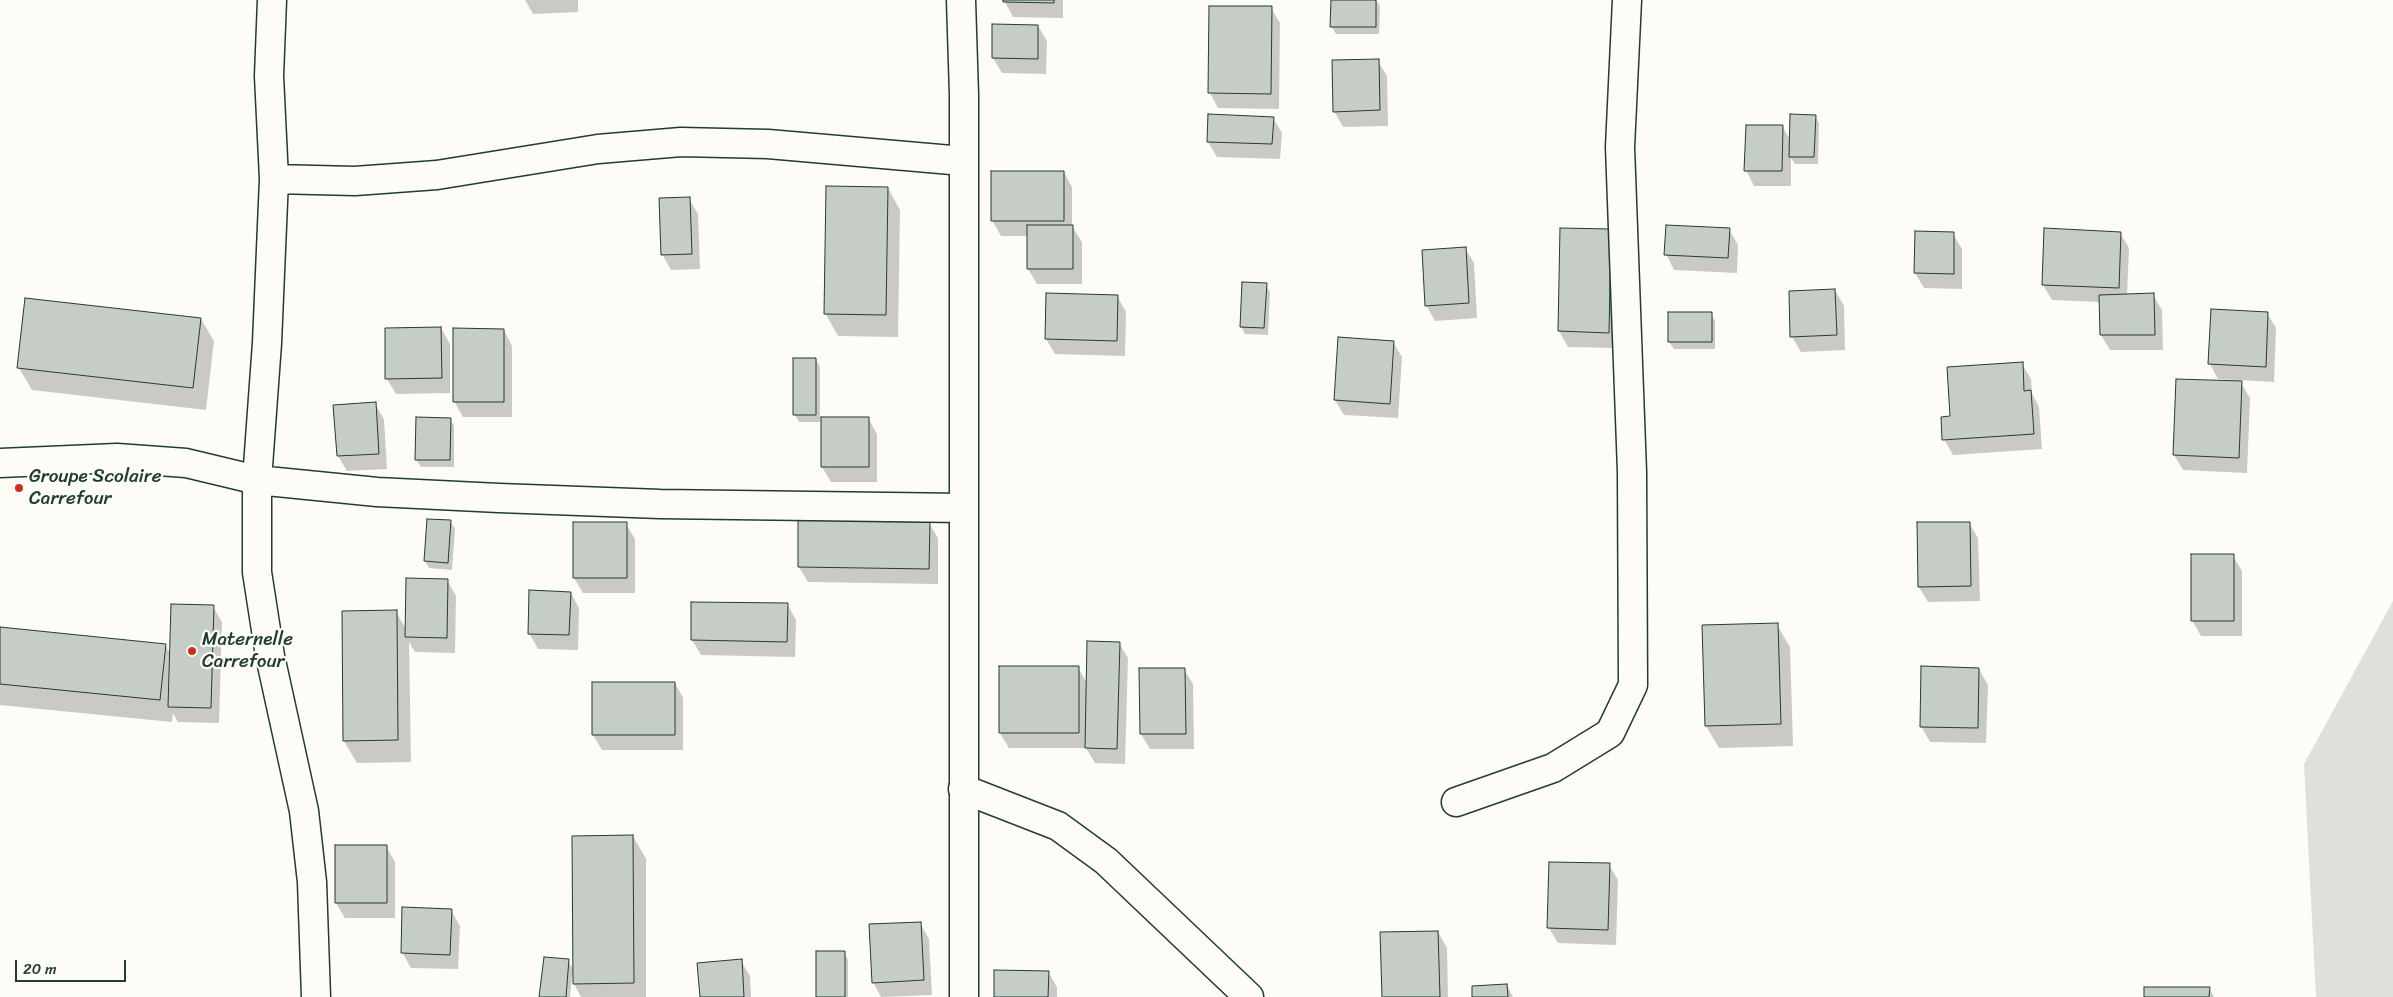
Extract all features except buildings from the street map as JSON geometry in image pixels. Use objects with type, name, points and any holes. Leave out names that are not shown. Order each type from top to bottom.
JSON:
[{"type":"street","points":[[272,0],[269,76],[274,179],[267,343],[257,480],[257,572],[270,656],[304,811],[312,882],[316,997]]},
{"type":"street","points":[[961,0],[963,161],[964,997]]},
{"type":"street","points":[[1456,802],[1553,768],[1610,733],[1633,686],[1632,472],[1620,147],[1627,0]]},
{"type":"street","points":[[274,179],[355,181],[437,174],[598,149],[682,142],[768,144],[963,161]]},
{"type":"street","points":[[0,463],[117,458],[186,463],[257,480],[378,492],[499,498],[660,504],[963,508]]},
{"type":"street","points":[[963,789],[1058,826],[1106,861],[1249,997]]},
{"type":"shaded area","points":[[2393,601],[2393,997],[2316,997],[2304,764]]},
{"type":"place","name":"Groupe Scolaire Carrefour","points":[[19,488]]},
{"type":"place","name":"Maternelle Carrefour","points":[[192,651]]}]
